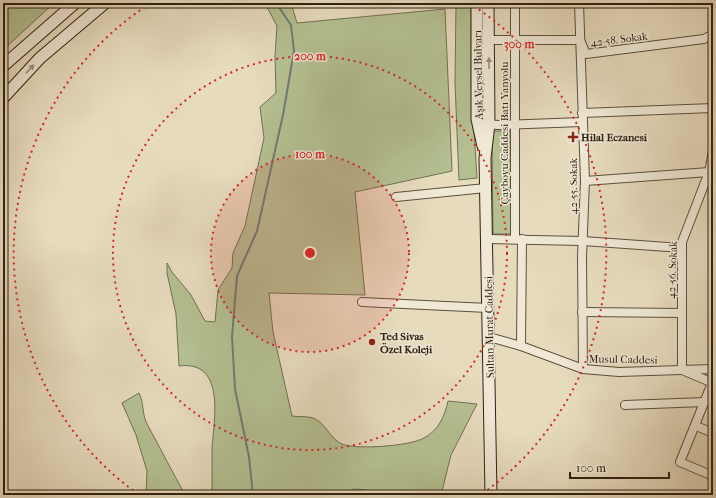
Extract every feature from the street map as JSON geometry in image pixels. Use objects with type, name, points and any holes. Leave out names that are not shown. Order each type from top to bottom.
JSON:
[{"type":"street","points":[[3,66],[75,3]]},
{"type":"street","points":[[3,98],[40,58],[105,3]]},
{"type":"street","name":"Aşık Veysel Bulvarı","points":[[477,3],[485,158]]},
{"type":"street","name":"Aşık Veysel Bulvarı","points":[[484,124],[489,40],[488,3]]},
{"type":"street","name":"Çayboyu Caddesi Batı Yanyolu","points":[[515,3],[516,39],[514,125],[521,346]]},
{"type":"street","name":"42-55. Sokak","points":[[579,3],[585,181],[582,312],[583,369]]},
{"type":"street","name":"42-58. Sokak","points":[[489,40],[580,40],[586,54],[704,39],[713,34]]},
{"type":"street","points":[[484,124],[514,125],[713,108]]},
{"type":"street","name":"42-56. Sokak","points":[[682,370],[682,242],[709,172],[713,153]]},
{"type":"street","name":"Sultan Murat Caddesi","points":[[485,158],[491,495]]},
{"type":"street","points":[[585,181],[709,172]]},
{"type":"street","points":[[396,197],[486,188]]},
{"type":"street","points":[[487,239],[583,241],[682,248]]},
{"type":"street","points":[[362,302],[488,308]]},
{"type":"street","points":[[582,312],[682,313]]},
{"type":"street","name":"Musul Caddesi","points":[[489,337],[521,346],[583,369],[618,372],[713,369]]},
{"type":"street","points":[[682,370],[712,383],[696,426],[680,462],[713,476]]},
{"type":"street","points":[[626,405],[705,402]]},
{"type":"street","points":[[696,426],[713,433]]},
{"type":"green space","points":[[3,3],[54,3],[3,50]]},
{"type":"green space","points":[[265,3],[291,3],[297,23],[445,9],[452,171],[355,192],[365,295],[269,293],[273,332],[292,416],[311,417],[317,420],[338,442],[349,446],[371,447],[396,445],[417,441],[429,435],[437,427],[443,417],[448,401],[477,404],[451,455],[441,495],[368,495],[366,490],[354,489],[339,495],[212,495],[212,448],[215,408],[214,394],[211,382],[204,372],[194,367],[179,366],[176,314],[167,273],[167,263],[172,272],[191,295],[205,321],[215,322],[218,290],[232,268],[233,253],[245,226],[264,138],[260,107],[276,93],[275,56],[277,26]]},
{"type":"green space","points":[[456,3],[471,3],[471,83],[477,178],[459,180],[455,83]]},
{"type":"green space","points":[[492,131],[510,131],[511,234],[493,234]]},
{"type":"green space","points":[[139,393],[142,400],[146,422],[185,495],[146,495],[147,471],[136,435],[122,403]]},
{"type":"waterway","points":[[253,495],[249,457],[235,389],[232,337],[237,276],[257,231],[283,115],[294,51],[291,25],[276,3]]},
{"type":"place","name":"Hilal Eczanesi","points":[[573,137]]},
{"type":"place","name":"Ted Sivas Özel Koleji","points":[[372,342]]}]
